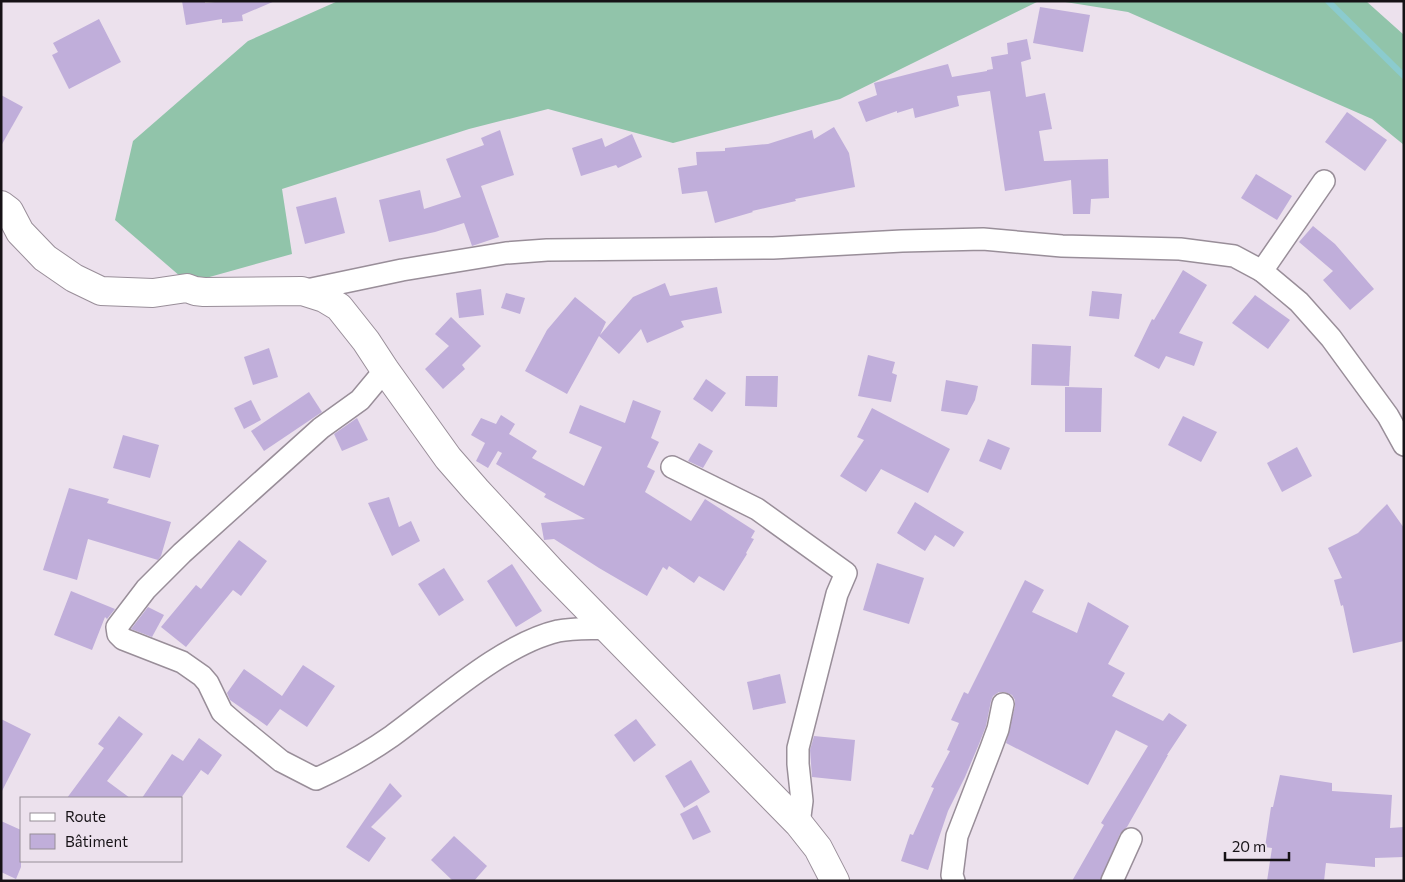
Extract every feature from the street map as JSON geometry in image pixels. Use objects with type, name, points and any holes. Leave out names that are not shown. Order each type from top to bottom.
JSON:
[{"type":"main road","points":[[1,205],[9,211],[20,232],[45,258],[74,278],[101,291],[153,293],[187,288],[204,292],[302,291],[324,298],[339,307],[366,341],[448,458],[551,572],[608,628],[798,824],[818,848],[836,881]]},
{"type":"street","points":[[1262,270],[1324,181]]},
{"type":"street","points":[[302,291],[402,270],[506,253],[547,250],[772,248],[917,240],[983,239],[1062,246],[1180,249],[1234,256],[1262,270],[1299,302],[1331,338],[1388,416],[1404,445]]},
{"type":"street","points":[[385,370],[360,400],[321,428],[182,553],[146,589],[117,627],[118,634],[123,639],[182,662],[202,676],[222,712],[281,761],[316,779],[343,766],[390,737],[499,658],[538,637],[560,631],[608,628]]},
{"type":"street","points":[[672,467],[757,509],[846,572],[837,594],[798,748],[802,801],[798,824]]},
{"type":"street","points":[[954,881],[952,875],[957,836],[991,748],[1003,704]]},
{"type":"street","points":[[1112,881],[1131,838]]},
{"type":"green space","points":[[338,1],[1039,1],[840,99],[673,143],[548,109],[469,129],[282,189],[292,254],[188,283],[115,220],[133,141],[248,41]]},
{"type":"green space","points":[[1059,1],[1366,1],[1404,35],[1404,145],[1372,119],[1128,12]]},
{"type":"building","points":[[182,1],[205,1],[205,3],[275,1],[242,15],[243,21],[222,23],[222,19],[186,25]]},
{"type":"building","points":[[1040,7],[1090,15],[1083,52],[1033,43]]},
{"type":"building","points":[[99,19],[121,62],[69,89],[52,55],[58,52],[53,43]]},
{"type":"building","points":[[1027,39],[1031,59],[1021,62],[1026,97],[1045,93],[1052,129],[1039,131],[1044,161],[1108,159],[1109,198],[1091,199],[1090,214],[1073,214],[1071,180],[1005,191],[990,91],[957,96],[959,106],[915,118],[913,108],[897,113],[897,111],[866,122],[858,102],[877,95],[874,83],[948,64],[952,77],[993,69],[991,57],[1008,54],[1007,43]]},
{"type":"building","points":[[1,95],[23,107],[1,146]]},
{"type":"building","points":[[1347,112],[1387,140],[1365,171],[1325,142]]},
{"type":"building","points":[[834,127],[849,153],[855,187],[795,199],[796,201],[752,211],[715,223],[707,191],[682,194],[678,168],[697,165],[696,152],[725,151],[725,148],[768,144],[812,130],[814,139]]},
{"type":"building","points":[[500,130],[514,175],[481,186],[499,237],[472,246],[464,223],[435,232],[389,242],[379,200],[420,190],[424,209],[461,197],[446,159],[484,145],[481,138]]},
{"type":"building","points":[[632,134],[642,157],[618,168],[616,165],[581,176],[572,148],[602,138],[605,147]]},
{"type":"building","points":[[1256,174],[1292,196],[1277,220],[1241,198]]},
{"type":"building","points":[[336,197],[345,233],[305,244],[296,207]]},
{"type":"building","points":[[1313,226],[1335,244],[1374,289],[1350,310],[1323,280],[1333,271],[1299,242]]},
{"type":"building","points":[[1183,270],[1207,285],[1179,333],[1203,342],[1194,366],[1166,356],[1159,369],[1134,356],[1152,319],[1154,320]]},
{"type":"building","points":[[665,283],[670,296],[717,287],[722,313],[681,321],[684,327],[647,343],[641,329],[619,354],[599,336],[567,394],[525,371],[547,330],[575,297],[606,322],[600,335],[633,297]]},
{"type":"building","points":[[481,289],[484,315],[459,318],[456,293]]},
{"type":"building","points":[[1092,291],[1122,294],[1119,319],[1089,316]]},
{"type":"building","points":[[506,293],[525,298],[520,314],[501,308]]},
{"type":"building","points":[[1255,295],[1290,320],[1268,349],[1232,323]]},
{"type":"building","points":[[451,317],[481,346],[462,365],[465,369],[443,389],[425,369],[449,346],[435,334]]},
{"type":"building","points":[[1032,344],[1071,346],[1069,386],[1031,385]]},
{"type":"building","points":[[269,348],[278,377],[253,385],[244,357]]},
{"type":"building","points":[[868,355],[895,362],[892,373],[897,375],[891,402],[858,396]]},
{"type":"building","points":[[746,376],[778,376],[777,407],[745,406]]},
{"type":"building","points":[[706,379],[726,393],[712,412],[693,399]]},
{"type":"building","points":[[946,380],[978,386],[975,400],[967,415],[941,411]]},
{"type":"building","points":[[1065,387],[1102,388],[1101,432],[1065,432]]},
{"type":"building","points":[[309,392],[322,412],[264,451],[251,431]]},
{"type":"building","points":[[251,400],[261,420],[244,429],[234,408]]},
{"type":"building","points":[[633,400],[661,411],[651,438],[659,442],[647,467],[655,471],[645,492],[691,521],[705,499],[755,531],[751,538],[754,539],[747,554],[724,591],[699,576],[694,583],[669,566],[667,570],[663,567],[647,596],[554,539],[544,540],[541,523],[585,519],[544,497],[546,494],[496,464],[502,453],[498,451],[488,468],[476,461],[485,443],[471,435],[481,418],[496,424],[501,415],[515,424],[509,434],[537,451],[532,458],[584,486],[602,447],[569,433],[580,405],[625,423]]},
{"type":"building","points":[[872,408],[950,449],[928,493],[881,469],[866,492],[840,476],[864,440],[857,437]]},
{"type":"building","points":[[1183,416],[1217,432],[1201,462],[1168,445]]},
{"type":"building","points":[[357,418],[368,440],[342,451],[334,434]]},
{"type":"building","points":[[123,435],[159,445],[150,478],[113,468]]},
{"type":"building","points":[[988,439],[1010,448],[1001,470],[979,461]]},
{"type":"building","points":[[699,443],[713,451],[703,468],[688,461]]},
{"type":"building","points":[[1297,447],[1312,476],[1282,492],[1267,463]]},
{"type":"building","points":[[69,488],[109,499],[107,503],[171,522],[161,556],[158,560],[88,539],[77,580],[43,570]]},
{"type":"building","points":[[389,497],[399,527],[411,521],[420,541],[392,556],[368,503]]},
{"type":"building","points":[[915,502],[964,532],[954,547],[935,535],[925,551],[897,533]]},
{"type":"building","points":[[1387,504],[1404,528],[1404,641],[1353,653],[1343,605],[1341,606],[1334,580],[1342,578],[1328,548],[1358,533]]},
{"type":"building","points":[[239,540],[267,561],[241,596],[233,590],[186,647],[161,627],[196,585],[201,589]]},
{"type":"building","points":[[877,563],[924,578],[909,624],[863,610]]},
{"type":"building","points":[[512,564],[542,611],[516,627],[487,581]]},
{"type":"building","points":[[444,568],[464,600],[439,616],[418,584]]},
{"type":"building","points":[[1025,580],[1044,590],[1032,612],[1077,633],[1088,602],[1129,626],[1108,664],[1125,673],[1112,696],[1163,721],[1169,713],[1187,725],[1167,755],[1127,827],[1120,834],[1100,881],[1072,881],[1104,825],[1101,823],[1148,746],[1116,730],[1088,785],[1006,743],[1015,700],[1012,695],[1005,692],[999,692],[993,696],[986,726],[965,777],[948,811],[928,870],[901,861],[910,834],[913,835],[934,788],[931,787],[950,751],[947,750],[959,723],[951,720],[964,692],[968,694]]},
{"type":"building","points":[[71,591],[115,609],[107,619],[105,617],[92,650],[54,635]]},
{"type":"building","points":[[148,607],[164,615],[152,637],[131,629]]},
{"type":"building","points":[[303,665],[335,686],[307,727],[280,709],[267,726],[230,700],[227,693],[244,669],[282,696]]},
{"type":"building","points":[[780,674],[786,703],[753,710],[747,682]]},
{"type":"building","points":[[119,716],[143,734],[107,781],[129,797],[68,797],[104,748],[98,744]]},
{"type":"building","points":[[1,719],[31,734],[1,793]]},
{"type":"building","points":[[636,719],[656,745],[634,762],[614,735]]},
{"type":"building","points":[[814,736],[855,740],[851,781],[812,777],[810,750]]},
{"type":"building","points":[[199,738],[222,755],[208,775],[201,770],[182,797],[143,797],[172,754],[183,761]]},
{"type":"building","points":[[691,760],[710,792],[684,808],[665,776]]},
{"type":"building","points":[[1280,775],[1332,783],[1332,791],[1392,795],[1390,828],[1404,827],[1404,857],[1375,858],[1375,867],[1326,863],[1324,881],[1267,881],[1272,848],[1265,847],[1271,807],[1273,807]]},
{"type":"building","points":[[390,783],[402,796],[371,827],[386,838],[369,862],[346,847]]},
{"type":"building","points":[[697,805],[711,832],[693,840],[680,814]]},
{"type":"building","points":[[1,821],[20,830],[21,867],[16,879],[1,872]]},
{"type":"building","points":[[454,836],[487,866],[474,881],[453,881],[431,860]]},
{"type":"waterway","points":[[1328,1],[1404,76]]}]
